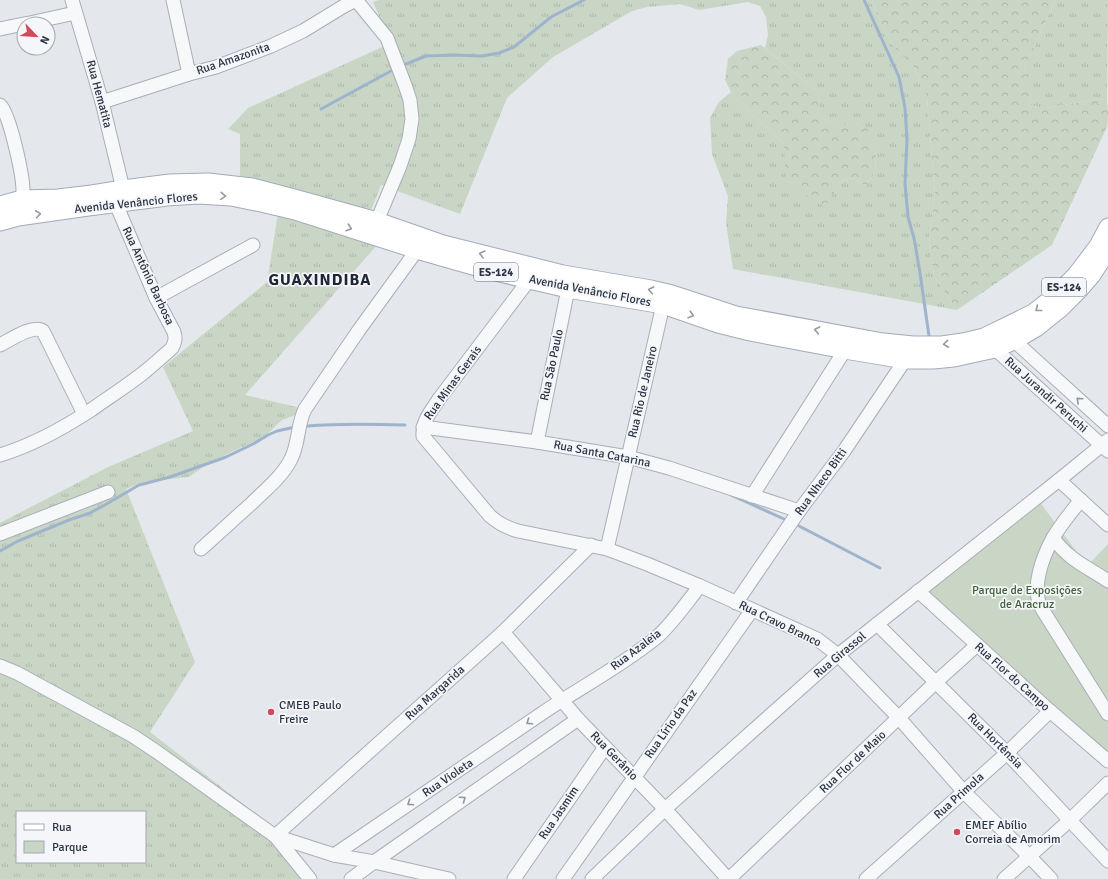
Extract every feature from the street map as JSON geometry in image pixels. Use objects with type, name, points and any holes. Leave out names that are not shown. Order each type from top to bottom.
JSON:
[{"type":"main road","name":"Avenida Venâncio Flores","points":[[0,222],[18,217],[88,207],[119,196],[170,183],[208,182],[252,187],[377,221],[464,250],[562,274],[672,294],[736,315],[883,342],[913,345],[942,345],[963,342],[990,343]]},
{"type":"main road","name":"Avenida Venâncio Flores","points":[[0,205],[22,199],[58,198],[92,194],[119,196],[167,197],[198,195],[231,197],[295,211],[417,250],[480,268],[568,288],[662,305],[734,328],[845,350],[904,360],[933,360],[954,358],[990,343]]},
{"type":"main road","name":"ES-124","points":[[990,343],[1002,329],[1033,313],[1056,295],[1076,275],[1098,246],[1108,227]]},
{"type":"main road","name":"ES-124","points":[[990,343],[1014,341],[1036,328],[1065,304],[1079,290],[1092,275],[1108,249]]},
{"type":"street","name":"Rua Hematita","points":[[72,0],[102,102],[119,196]]},
{"type":"street","points":[[173,0],[189,74]]},
{"type":"street","points":[[356,0],[387,38],[410,100],[412,119],[409,139],[400,166],[377,221]]},
{"type":"street","name":"Rua Amazonita","points":[[102,102],[216,66],[271,46],[303,31],[340,3],[356,0]]},
{"type":"street","points":[[56,17],[75,13]]},
{"type":"street","points":[[0,30],[16,26]]},
{"type":"street","points":[[0,104],[3,107],[4,123],[18,158],[22,180],[22,199],[18,217]]},
{"type":"street","name":"Rua Antônio Barbosa","points":[[84,414],[117,393],[142,374],[172,348],[175,342],[174,332],[156,298],[119,196]]},
{"type":"street","points":[[156,298],[253,245]]},
{"type":"street","points":[[201,549],[285,471],[292,457],[297,441],[302,415],[359,330],[417,250]]},
{"type":"street","name":"Rua Minas Gerais","points":[[518,531],[498,523],[490,516],[423,436],[423,427],[426,418],[439,399],[529,280]]},
{"type":"street","name":"Rua São Paulo","points":[[537,442],[568,288]]},
{"type":"street","name":"Rua Rio de Janeiro","points":[[607,549],[662,305]]},
{"type":"street","points":[[0,345],[30,330],[38,329],[43,331],[84,414],[32,444],[0,455]]},
{"type":"street","name":"Rua Jurandir Peruchi","points":[[1002,329],[1108,426]]},
{"type":"street","name":"Rua Jurandir Peruchi","points":[[990,343],[1106,445]]},
{"type":"street","points":[[752,496],[845,350]]},
{"type":"street","name":"Rua Nheco Bitti","points":[[736,603],[799,511],[844,451],[904,360]]},
{"type":"street","name":"Rua Santa Catarina","points":[[423,427],[537,442],[628,457],[669,468],[799,511]]},
{"type":"street","name":"Rua Girassol","points":[[592,879],[664,809],[838,655],[1059,480],[1106,445]]},
{"type":"street","points":[[1059,480],[1108,525]]},
{"type":"street","points":[[0,533],[108,492]]},
{"type":"street","points":[[1081,500],[1053,538],[1040,569],[1037,597],[1039,604],[1108,714]]},
{"type":"street","name":"Rua Cravo Branco","points":[[518,531],[607,549],[700,586],[817,639],[838,655],[899,718],[964,792],[1051,879]]},
{"type":"street","points":[[1053,538],[1071,558],[1108,581]]},
{"type":"street","name":"Rua Margarida","points":[[275,836],[503,632],[591,545]]},
{"type":"street","name":"Rua Azaleia","points":[[561,700],[612,668],[658,636],[700,586]]},
{"type":"street","name":"Rua Flor do Campo","points":[[918,591],[977,646],[1108,761]]},
{"type":"street","name":"Rua Lírio da Paz","points":[[563,879],[752,610]]},
{"type":"street","name":"Rua Hortênsia","points":[[878,624],[1007,753],[1108,861]]},
{"type":"street","name":"Rua Gerânio","points":[[503,632],[578,719],[728,879]]},
{"type":"street","name":"Rua Flor de Maio","points":[[728,879],[936,682],[977,646]]},
{"type":"street","points":[[0,666],[17,673],[133,736],[157,752],[275,836],[310,879]]},
{"type":"street","name":"Rua Violeta","points":[[334,855],[561,700]]},
{"type":"street","name":"Rua Primola","points":[[866,879],[1007,753],[1050,711]]},
{"type":"street","points":[[351,879],[578,719]]},
{"type":"street","name":"Rua Jasmim","points":[[514,879],[604,747]]},
{"type":"street","points":[[1004,879],[1070,820],[1108,783]]},
{"type":"street","points":[[275,836],[334,855],[374,862],[449,879]]},
{"type":"green space","points":[[379,0],[872,0],[887,35],[895,48],[914,67],[927,97],[935,196],[929,237],[934,276],[957,310],[733,269],[726,223],[728,196],[712,154],[710,118],[719,102],[731,92],[733,96],[784,144],[824,207],[841,181],[852,178],[867,186],[875,171],[876,154],[866,129],[856,124],[834,124],[818,117],[819,93],[765,48],[768,35],[766,17],[760,6],[748,2],[699,10],[680,4],[647,7],[632,11],[553,57],[507,98],[460,214],[381,185],[370,213],[240,176],[240,134],[228,129],[248,108],[391,43],[373,2]]},
{"type":"green space","points":[[872,0],[1055,0],[1024,70],[1034,93],[1030,100],[1033,106],[1046,108],[1092,100],[1107,99],[1107,127],[1052,245],[957,310],[934,276],[929,237],[935,196],[927,97],[914,67],[895,48],[887,35]]},
{"type":"green space","points":[[1055,0],[1108,0],[1107,99],[1092,100],[1046,108],[1033,106],[1030,100],[1024,70]]},
{"type":"green space","points":[[761,45],[819,93],[818,117],[834,124],[856,124],[867,129],[876,154],[875,171],[867,186],[852,178],[841,181],[825,207],[786,183],[784,144],[733,96],[725,80],[728,59],[737,51]]},
{"type":"green space","points":[[278,213],[377,245],[245,395],[309,410],[282,420],[264,437],[212,461],[189,477],[143,482],[126,489],[195,662],[150,732],[265,821],[316,879],[0,879],[0,523],[108,467],[193,431],[163,367],[267,282]]},
{"type":"green space","name":"Parque de Exposições de Aracruz","points":[[1039,501],[1087,566],[1108,544],[1108,757],[922,594]]},
{"type":"waterway","points":[[406,64],[426,56],[482,56],[499,53],[514,47],[551,17],[584,0]]},
{"type":"waterway","points":[[864,0],[899,77],[905,108],[907,139],[905,184],[908,217],[914,238],[929,336]]},
{"type":"waterway","points":[[321,109],[391,71]]},
{"type":"waterway","points":[[308,426],[344,424],[405,425]]},
{"type":"waterway","points":[[0,551],[18,541],[90,513],[139,485],[170,477],[226,457],[277,431],[295,427]]},
{"type":"waterway","points":[[731,495],[784,519]]},
{"type":"waterway","points":[[799,526],[880,568]]},
{"type":"place","name":"CMEB Paulo Freire","points":[[271,712]]},
{"type":"place","name":"EMEF Abílio Correia de Amorim","points":[[957,832]]},
{"type":"district","name":"GUAXINDIBA","points":[[320,280]]}]
